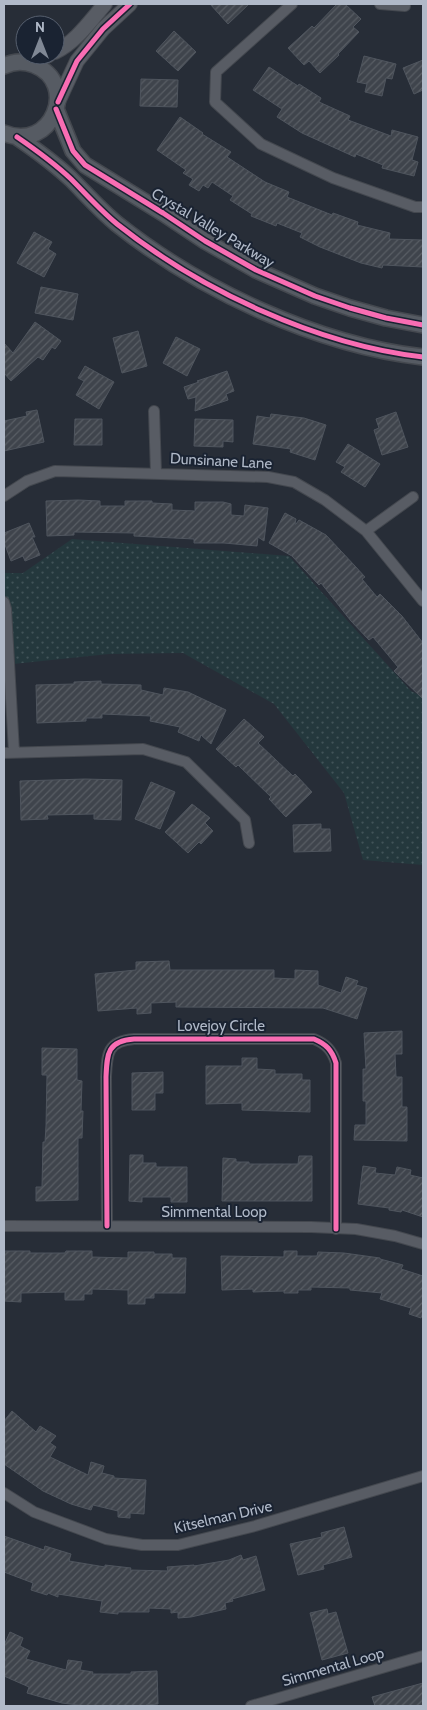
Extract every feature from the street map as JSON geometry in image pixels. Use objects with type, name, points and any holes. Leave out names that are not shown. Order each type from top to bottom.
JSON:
[{"type":"main road","name":"Crystal Valley Parkway","points":[[32,65],[38,67],[51,78],[55,85],[57,105],[74,151],[85,165],[163,213],[205,242],[256,270],[315,296],[350,308],[386,318],[423,325]]},
{"type":"main road","points":[[8,136],[24,137],[38,132],[50,122],[57,105]]},
{"type":"main road","points":[[8,136],[47,158],[118,225],[162,257],[209,286],[264,311],[339,339],[379,350],[423,358]]},
{"type":"street","points":[[65,47],[105,4]]},
{"type":"street","points":[[57,105],[77,62],[104,29],[130,4]]},
{"type":"street","points":[[292,4],[216,72],[215,102],[261,144],[333,178],[415,207],[423,207]]},
{"type":"street","points":[[380,4],[405,6]]},
{"type":"street","points":[[154,411],[156,473]]},
{"type":"street","name":"Dunsinane Lane","points":[[4,496],[27,481],[55,471],[268,477],[294,482],[325,500],[366,531],[423,601]]},
{"type":"street","points":[[366,531],[413,497]]},
{"type":"street","points":[[4,602],[6,609],[9,753],[142,748],[186,762],[245,820],[249,843]]},
{"type":"street","name":"Lovejoy Circle","points":[[107,1226],[106,1077],[107,1056],[113,1045],[123,1040],[134,1039],[314,1039],[325,1044],[333,1052],[336,1063],[336,1228]]},
{"type":"street","name":"Simmental Loop","points":[[4,1226],[336,1228],[356,1229],[395,1236],[423,1244]]},
{"type":"street","name":"Kitselman Drive","points":[[4,1493],[34,1512],[106,1539],[142,1545],[178,1545],[255,1526],[423,1476]]},
{"type":"street","name":"Simmental Loop","points":[[251,1706],[423,1656]]},
{"type":"green space","points":[[72,539],[289,556],[411,691],[423,697],[423,865],[363,860],[344,793],[274,704],[183,653],[109,654],[4,665],[4,573],[23,573]]},
{"type":"building","points":[[210,4],[249,4],[228,24]]},
{"type":"building","points":[[337,4],[345,4],[361,19],[353,27],[359,32],[320,73],[309,61],[304,65],[288,48],[312,26],[314,28]]},
{"type":"building","points":[[174,31],[196,52],[178,71],[156,51]]},
{"type":"building","points":[[364,56],[396,64],[392,79],[386,78],[382,96],[365,92],[367,84],[357,82]]},
{"type":"building","points":[[423,60],[423,90],[414,94],[403,68]]},
{"type":"building","points":[[269,67],[321,98],[319,102],[350,116],[348,120],[391,136],[392,130],[418,137],[412,160],[418,162],[414,176],[382,168],[383,165],[356,154],[355,157],[302,133],[277,117],[282,109],[253,90]]},
{"type":"building","points":[[141,79],[178,80],[177,107],[140,106]]},
{"type":"building","points":[[180,117],[202,134],[231,152],[227,157],[265,182],[289,192],[287,197],[332,215],[333,213],[358,222],[357,225],[390,233],[389,239],[423,240],[423,267],[383,265],[382,268],[361,263],[300,237],[302,233],[277,223],[276,226],[251,216],[252,214],[230,200],[233,196],[212,182],[208,188],[203,185],[199,191],[189,185],[193,179],[183,173],[186,170],[157,150]]},
{"type":"building","points":[[34,232],[52,242],[48,249],[56,254],[44,277],[17,263]]},
{"type":"building","points":[[41,287],[78,294],[73,320],[35,313]]},
{"type":"building","points":[[35,322],[61,341],[55,349],[52,347],[43,360],[38,357],[11,381],[4,373],[4,343],[13,353]]},
{"type":"building","points":[[138,331],[147,366],[122,373],[113,338]]},
{"type":"building","points":[[176,337],[200,349],[187,376],[163,363]]},
{"type":"building","points":[[85,366],[114,382],[99,409],[76,395],[84,381],[78,378]]},
{"type":"building","points":[[227,371],[234,391],[226,394],[228,400],[195,411],[196,397],[188,399],[184,387]]},
{"type":"building","points":[[37,410],[44,442],[4,451],[4,421],[27,416],[26,412]]},
{"type":"building","points":[[396,412],[408,447],[382,455],[374,430],[379,428],[376,419]]},
{"type":"building","points":[[271,414],[304,418],[326,425],[315,460],[290,452],[291,449],[253,444],[257,416],[270,418]]},
{"type":"building","points":[[75,419],[102,419],[102,445],[74,445]]},
{"type":"building","points":[[195,419],[233,420],[233,442],[223,441],[223,447],[194,446]]},
{"type":"building","points":[[348,444],[380,464],[365,487],[341,472],[345,467],[336,462]]},
{"type":"building","points":[[46,501],[100,501],[100,506],[125,506],[125,501],[152,501],[152,503],[172,504],[172,510],[195,511],[195,502],[223,502],[231,504],[231,515],[244,516],[245,505],[268,508],[264,541],[258,537],[257,546],[194,543],[194,539],[134,536],[134,533],[74,532],[74,535],[47,536]]},
{"type":"building","points":[[285,513],[296,519],[295,524],[299,520],[326,535],[365,577],[362,579],[377,597],[380,594],[402,616],[423,643],[423,699],[394,671],[398,667],[373,637],[369,640],[351,621],[321,583],[319,585],[292,556],[269,543]]},
{"type":"building","points":[[29,523],[35,537],[32,537],[40,555],[25,561],[23,556],[11,561],[4,542],[4,533]]},
{"type":"building","points":[[101,681],[101,684],[141,685],[141,690],[163,695],[164,688],[188,692],[226,710],[211,744],[201,735],[199,741],[178,732],[180,727],[150,721],[151,716],[102,714],[102,718],[86,718],[86,721],[37,723],[36,685]]},
{"type":"building","points":[[244,719],[264,737],[258,743],[293,776],[295,774],[312,792],[286,817],[269,799],[271,797],[238,765],[236,767],[216,749]]},
{"type":"building","points":[[122,780],[121,820],[94,819],[94,814],[47,815],[48,819],[21,820],[20,781]]},
{"type":"building","points":[[151,782],[175,792],[160,829],[135,819]]},
{"type":"building","points":[[192,804],[210,818],[205,823],[213,831],[201,844],[199,842],[188,853],[165,832]]},
{"type":"building","points":[[321,824],[321,829],[330,829],[331,851],[294,852],[293,825]]},
{"type":"building","points":[[169,961],[170,970],[274,970],[274,978],[295,979],[295,970],[318,971],[318,985],[341,993],[346,977],[358,981],[356,985],[367,988],[357,1019],[323,1008],[176,1007],[176,1002],[151,1003],[151,1013],[137,1014],[137,1008],[98,1011],[95,974],[136,970],[136,962]]},
{"type":"building","points":[[402,1031],[402,1054],[395,1054],[396,1077],[402,1077],[402,1107],[407,1107],[407,1141],[354,1140],[355,1125],[366,1125],[366,1101],[363,1101],[363,1069],[366,1069],[364,1033]]},
{"type":"building","points":[[42,1048],[77,1049],[77,1080],[82,1081],[81,1111],[83,1111],[82,1138],[78,1138],[78,1200],[36,1201],[36,1187],[42,1187],[43,1142],[45,1142],[46,1126],[47,1075],[42,1075]]},
{"type":"building","points":[[242,1058],[257,1058],[257,1069],[275,1070],[275,1074],[302,1074],[302,1080],[310,1080],[310,1112],[242,1110],[242,1103],[206,1104],[206,1066],[242,1066]]},
{"type":"building","points":[[163,1072],[163,1093],[155,1093],[155,1110],[132,1110],[132,1073]]},
{"type":"building","points":[[130,1155],[143,1155],[143,1163],[156,1163],[156,1167],[187,1167],[187,1202],[171,1202],[171,1197],[142,1197],[142,1202],[129,1201]]},
{"type":"building","points":[[299,1156],[312,1156],[312,1201],[222,1201],[223,1158],[236,1159],[236,1162],[249,1162],[249,1164],[298,1164]]},
{"type":"building","points":[[363,1166],[376,1168],[375,1173],[395,1175],[397,1167],[411,1170],[410,1175],[423,1178],[423,1217],[402,1210],[401,1212],[389,1210],[389,1208],[358,1204]]},
{"type":"building","points":[[4,1251],[65,1253],[66,1251],[92,1251],[92,1257],[128,1258],[128,1252],[172,1254],[172,1258],[186,1258],[185,1293],[154,1293],[154,1298],[145,1298],[145,1304],[128,1304],[128,1290],[92,1289],[92,1294],[84,1294],[84,1300],[65,1300],[65,1292],[21,1293],[21,1302],[4,1301]]},
{"type":"building","points":[[284,1251],[297,1251],[297,1256],[317,1256],[318,1252],[344,1253],[380,1258],[403,1265],[401,1269],[423,1276],[423,1312],[421,1318],[409,1314],[411,1308],[380,1299],[382,1293],[350,1290],[350,1288],[311,1287],[311,1290],[298,1290],[298,1293],[284,1293],[284,1291],[253,1292],[253,1289],[222,1290],[221,1256],[284,1257]]},
{"type":"building","points":[[12,1411],[36,1432],[40,1426],[56,1436],[50,1443],[56,1447],[50,1457],[88,1475],[91,1462],[104,1466],[102,1473],[114,1476],[114,1478],[146,1480],[144,1514],[130,1513],[130,1518],[118,1517],[118,1511],[93,1505],[91,1510],[71,1504],[43,1491],[4,1464],[4,1421]]},
{"type":"building","points":[[344,1527],[352,1557],[323,1565],[324,1569],[298,1575],[290,1544],[322,1537],[321,1533]]},
{"type":"building","points":[[4,1536],[44,1550],[45,1546],[71,1554],[69,1561],[105,1567],[105,1565],[131,1568],[130,1570],[168,1571],[167,1567],[194,1566],[229,1560],[241,1555],[243,1560],[256,1556],[265,1590],[232,1599],[233,1601],[225,1603],[226,1609],[191,1617],[178,1618],[178,1612],[171,1613],[171,1609],[149,1608],[149,1612],[118,1612],[118,1614],[100,1612],[102,1601],[58,1594],[58,1597],[48,1593],[47,1595],[31,1590],[33,1583],[4,1572]]},
{"type":"building","points":[[327,1609],[328,1614],[336,1612],[348,1653],[322,1660],[310,1613]]},
{"type":"building","points":[[10,1632],[23,1638],[20,1646],[30,1651],[26,1659],[66,1670],[68,1660],[82,1662],[80,1670],[93,1672],[92,1674],[131,1674],[131,1672],[157,1671],[158,1704],[146,1706],[86,1706],[62,1703],[27,1693],[29,1687],[4,1676],[4,1645]]},
{"type":"building","points":[[423,1683],[423,1706],[375,1706],[372,1697]]},
{"type":"cycle path","points":[[58,102],[77,61],[103,29],[130,4]]},
{"type":"cycle path","points":[[56,109],[73,151],[85,165],[205,241],[256,270],[315,296],[386,318],[423,325]]},
{"type":"cycle path","points":[[17,137],[65,173],[117,224],[185,271],[222,292],[261,311],[301,327],[383,351],[423,357]]},
{"type":"cycle path","points":[[107,1226],[106,1077],[108,1055],[114,1046],[125,1040],[134,1039],[314,1039],[328,1048],[333,1054],[336,1063],[336,1229]]}]
